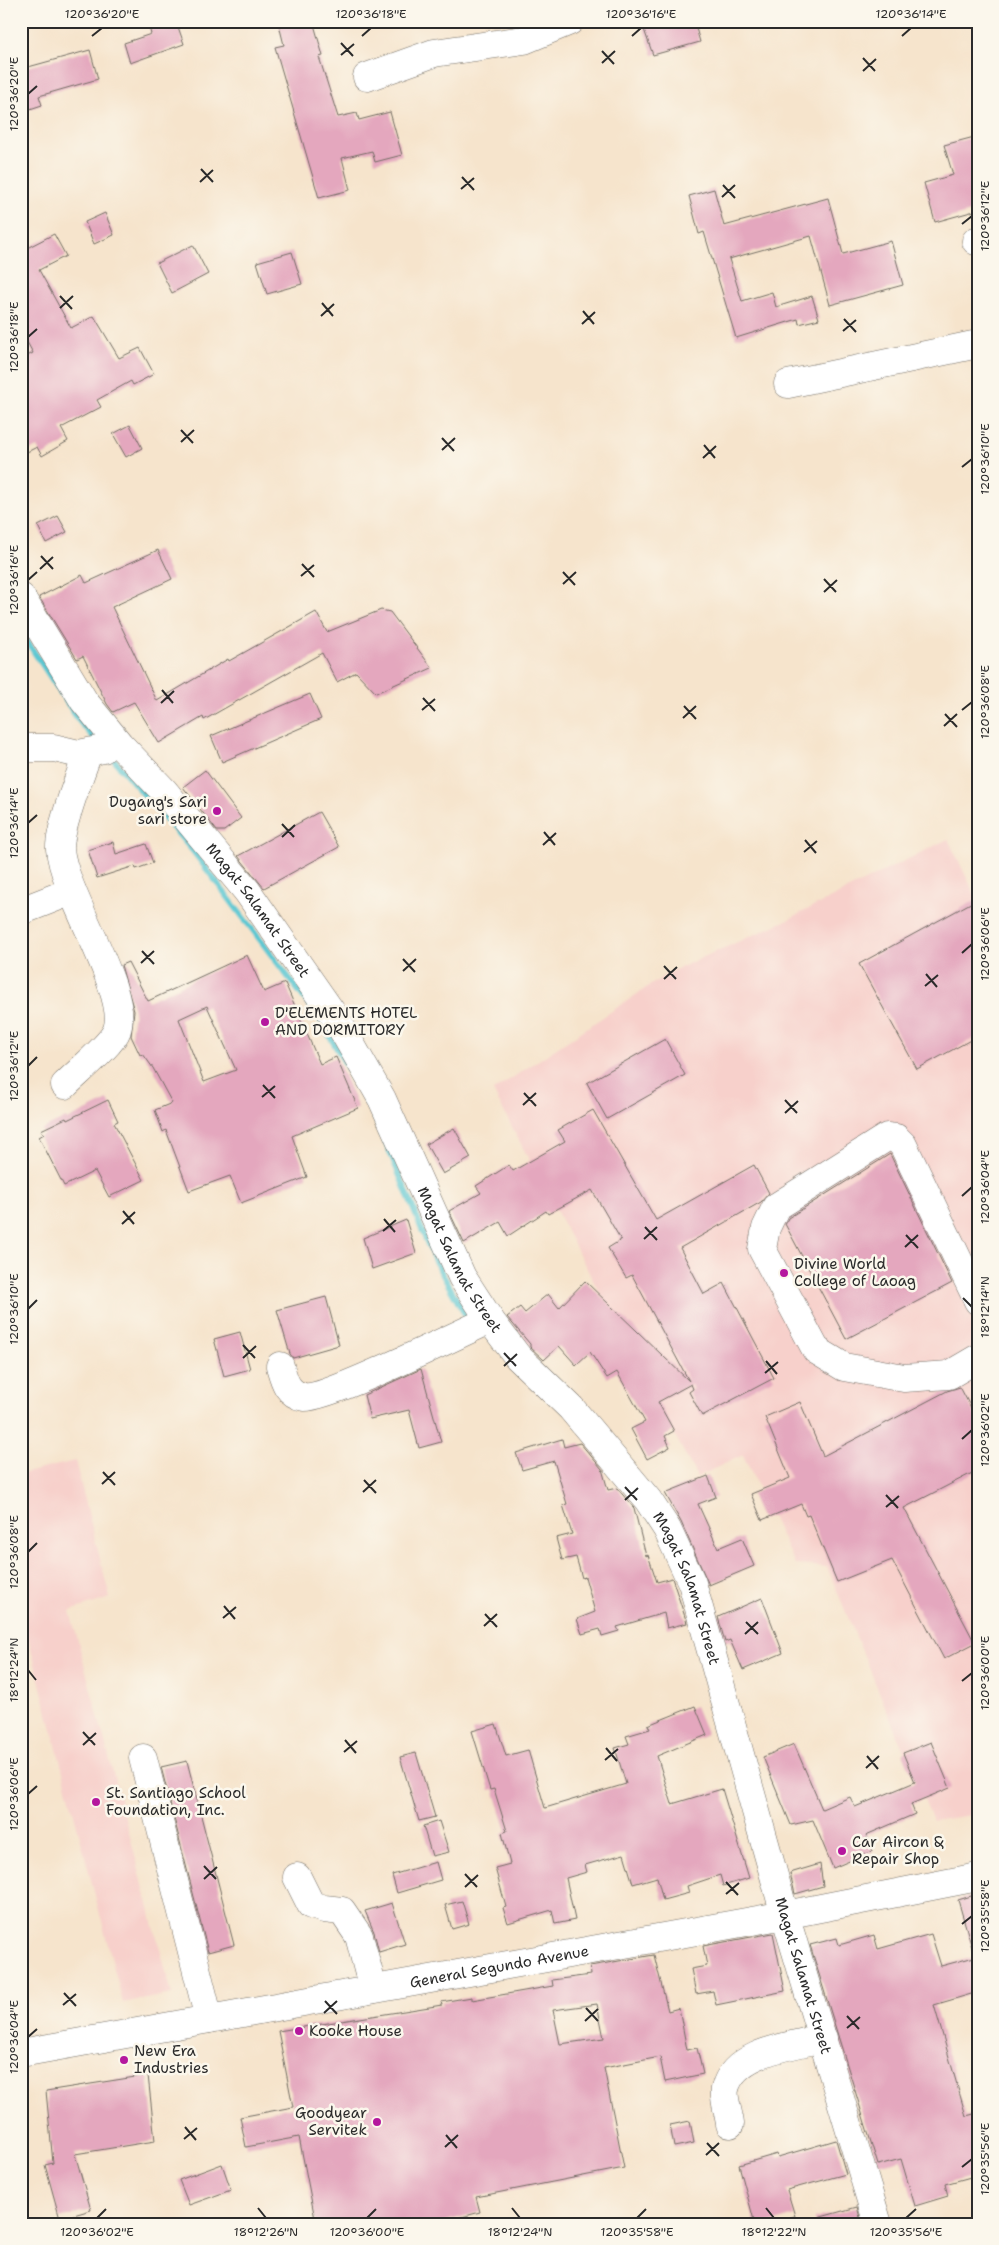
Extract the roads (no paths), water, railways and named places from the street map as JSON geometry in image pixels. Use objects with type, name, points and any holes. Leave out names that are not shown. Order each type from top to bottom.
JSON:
[{"type":"main road","points":[[367,77],[434,53],[524,40],[570,21]]},
{"type":"main road","points":[[788,384],[978,344]]},
{"type":"main road","name":"Magat Salamat Street","points":[[21,597],[84,700],[104,749],[164,791],[246,892],[338,1020],[382,1099],[462,1277],[490,1320],[518,1357],[571,1408],[648,1500],[680,1552],[692,1583],[785,1915],[878,2224]]},
{"type":"main road","points":[[21,748],[43,747],[79,754],[104,749]]},
{"type":"main road","points":[[65,1085],[109,1041],[117,1030],[118,1018],[115,998],[106,971],[62,864],[60,846],[64,826],[104,749]]},
{"type":"main road","points":[[21,911],[72,891]]},
{"type":"main road","points":[[978,1301],[903,1145],[896,1138],[887,1137],[776,1207],[766,1228],[762,1249],[816,1350],[844,1367],[904,1378],[949,1375],[978,1358]]},
{"type":"main road","points":[[280,1366],[285,1384],[293,1393],[303,1397],[314,1397],[490,1320]]},
{"type":"main road","points":[[143,1758],[209,2019]]},
{"type":"main road","points":[[297,1877],[311,1905],[342,1911],[359,1936],[374,1989]]},
{"type":"main road","name":"General Segundo Avenue","points":[[21,2053],[785,1915],[978,1877]]},
{"type":"main road","points":[[730,2124],[725,2090],[733,2073],[750,2058],[768,2051],[823,2038]]},
{"type":"waterway","points":[[21,632],[80,722],[98,742]]},
{"type":"waterway","points":[[108,753],[193,851],[320,1019],[375,1115],[434,1259],[467,1318]]},
{"type":"place","name":"Dugang's Sari sari store","points":[[217,811]]},
{"type":"place","name":"D'ELEMENTS HOTEL AND DORMITORY","points":[[265,1022]]},
{"type":"place","name":"Divine World College of Laoag","points":[[784,1273]]},
{"type":"place","name":"St. Santiago School Foundation, Inc.","points":[[96,1802]]},
{"type":"place","name":"Car Aircon & Repair Shop","points":[[842,1851]]},
{"type":"place","name":"Kooke House","points":[[299,2031]]},
{"type":"place","name":"New Era Industries","points":[[124,2060]]},
{"type":"place","name":"Goodyear Servitek","points":[[377,2122]]}]
